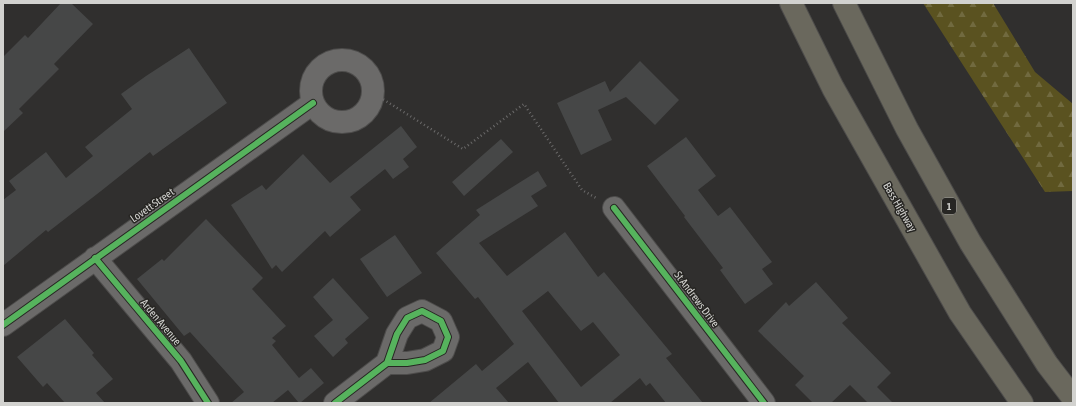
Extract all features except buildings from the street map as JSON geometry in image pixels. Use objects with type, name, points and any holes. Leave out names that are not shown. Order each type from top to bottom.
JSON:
[{"type":"highway","name":"Bass Highway","points":[[791,3],[833,88],[960,313],[1022,403]]},
{"type":"highway","name":"1","points":[[844,3],[907,129],[970,242],[1047,364],[1073,398]]},
{"type":"street","points":[[341,60],[351,61],[361,66],[368,74],[372,83],[373,93],[371,103],[366,112],[358,119],[339,123],[320,115],[310,96],[314,75],[321,67],[330,62],[341,60]]},
{"type":"street","name":"Lovett Street","points":[[3,325],[313,103]]},
{"type":"street","name":"St Andrews Drive","points":[[614,208],[764,403]]},
{"type":"street","name":"Arden Avenue","points":[[95,258],[180,361],[208,403]]},
{"type":"street","points":[[335,403],[387,364]]},
{"type":"path","points":[[373,93],[463,150],[524,104],[582,190],[614,208]]},
{"type":"green space","points":[[923,3],[993,3],[1035,72],[1073,104],[1073,191],[1045,192]]},
{"type":"cycle path","points":[[3,325],[313,103]]},
{"type":"cycle path","points":[[614,208],[764,403]]},
{"type":"cycle path","points":[[95,258],[181,361],[208,403]]},
{"type":"cycle path","points":[[335,403],[387,363],[397,334],[407,318],[422,311],[441,321],[448,337],[443,351],[425,360],[407,363],[387,363]]}]
